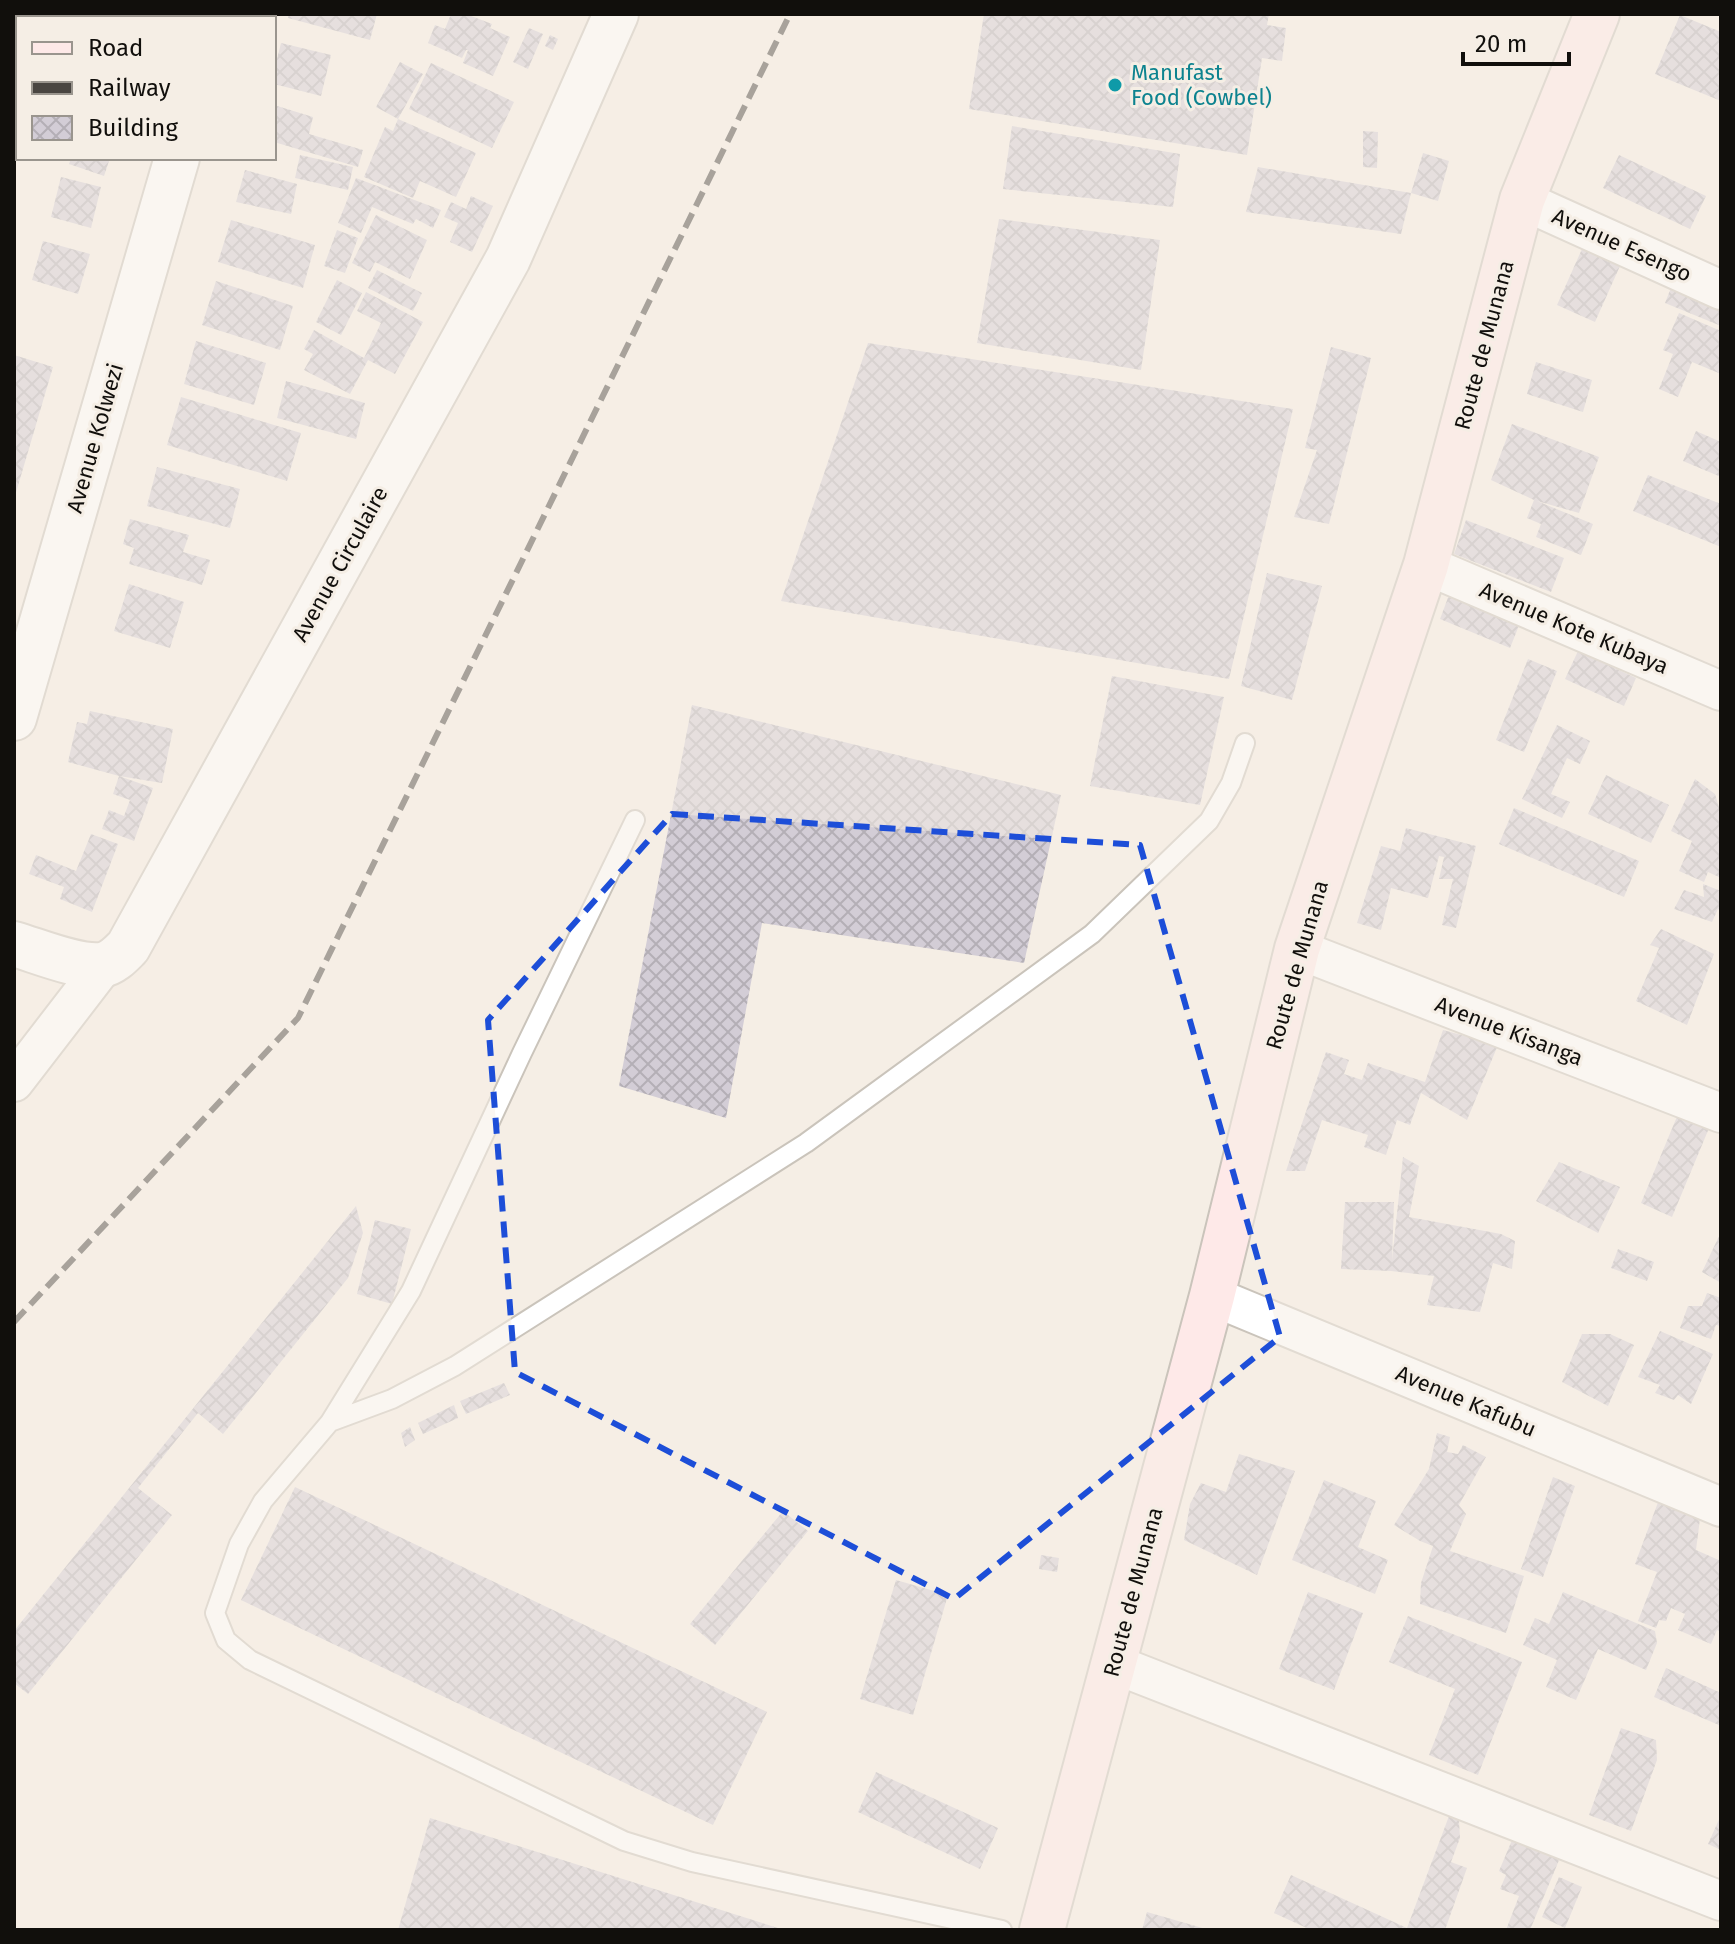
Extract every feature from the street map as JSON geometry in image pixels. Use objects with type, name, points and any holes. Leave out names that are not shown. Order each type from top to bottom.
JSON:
[{"type":"main road","name":"Route de Munana","points":[[1042,1930],[1212,1296],[1297,949],[1426,565],[1522,200],[1597,14]]},
{"type":"street","name":"Avenue Circulaire","points":[[14,1082],[104,965],[118,958],[128,947],[508,259],[616,14]]},
{"type":"street","name":"Avenue Kolwezi","points":[[14,718],[176,160]]},
{"type":"street","name":"Avenue Esengo","points":[[1522,200],[1721,290]]},
{"type":"street","name":"Avenue Kote Kubaya","points":[[1426,565],[1721,691]]},
{"type":"street","points":[[14,944],[83,963],[104,965]]},
{"type":"street","name":"Avenue Kisanga","points":[[1297,949],[1721,1113]]},
{"type":"street","name":"Avenue Kafubu","points":[[1212,1296],[1721,1507]]},
{"type":"street","points":[[1114,1664],[1721,1901]]},
{"type":"lane","points":[[330,1422],[392,1399],[455,1366],[806,1143],[1092,934],[1209,821],[1231,783],[1245,743]]},
{"type":"lane","points":[[635,820],[411,1291],[330,1422],[263,1501],[239,1544],[215,1613],[226,1640],[250,1660],[624,1841],[692,1862],[1002,1930]]},
{"type":"highlighted area","points":[[672,814],[1140,845],[1280,1337],[954,1599],[515,1372],[488,1020]]},
{"type":"building","points":[[63,14],[151,14],[150,16]]},
{"type":"building","points":[[289,14],[377,14],[370,40],[288,18]]},
{"type":"building","points":[[451,14],[466,14],[492,24],[490,28],[510,37],[493,76],[463,63],[468,50],[462,58],[428,43],[435,25],[445,29]]},
{"type":"building","name":"Manufast Food (Cowbel)","points":[[984,14],[1269,14],[1267,25],[1286,28],[1282,61],[1262,58],[1247,155],[969,109]]},
{"type":"building","points":[[1680,15],[1721,32],[1721,101],[1655,74]]},
{"type":"building","points":[[529,28],[543,34],[528,69],[513,62]]},
{"type":"building","points":[[550,35],[558,39],[553,50],[545,46]]},
{"type":"building","points":[[281,43],[331,55],[321,96],[276,85],[276,63]]},
{"type":"building","points":[[14,44],[16,44],[15,80]]},
{"type":"building","points":[[400,62],[423,74],[398,119],[376,107]]},
{"type":"building","points":[[431,63],[514,102],[492,148],[409,109]]},
{"type":"building","points":[[276,106],[313,117],[309,134],[363,150],[358,167],[276,143]]},
{"type":"building","points":[[398,119],[476,153],[456,197],[420,181],[413,198],[364,177],[385,127],[393,131]]},
{"type":"building","points":[[1012,126],[1180,154],[1173,207],[1003,189]]},
{"type":"building","points":[[1363,131],[1378,132],[1377,168],[1363,167]]},
{"type":"building","points":[[1423,153],[1449,161],[1438,201],[1411,193]]},
{"type":"building","points":[[300,155],[353,167],[348,190],[295,178]]},
{"type":"building","points":[[1619,155],[1706,196],[1690,229],[1603,188]]},
{"type":"building","points":[[70,160],[109,160],[104,176],[69,164]]},
{"type":"building","points":[[1258,167],[1411,193],[1401,234],[1246,212]]},
{"type":"building","points":[[245,170],[297,184],[291,214],[236,202]]},
{"type":"building","points":[[61,177],[101,187],[91,228],[51,217]]},
{"type":"building","points":[[356,178],[441,210],[433,228],[416,219],[413,224],[372,207],[361,233],[338,223]]},
{"type":"building","points":[[471,196],[493,206],[472,252],[450,242],[458,223],[444,217],[451,202],[466,209]]},
{"type":"building","points":[[376,215],[427,240],[410,279],[375,262],[370,272],[352,263]]},
{"type":"building","points":[[999,219],[1160,240],[1141,370],[977,343]]},
{"type":"building","points":[[231,220],[315,245],[303,288],[218,262]]},
{"type":"building","points":[[337,230],[358,238],[345,273],[324,266]]},
{"type":"building","points":[[1586,240],[1624,257],[1595,322],[1557,305]]},
{"type":"building","points":[[43,241],[90,254],[78,294],[32,280]]},
{"type":"building","points":[[377,270],[422,293],[413,311],[368,288]]},
{"type":"building","points":[[337,280],[362,293],[341,335],[316,322]]},
{"type":"building","points":[[1674,280],[1721,300],[1721,326],[1665,303]]},
{"type":"building","points":[[216,281],[293,306],[280,350],[202,325]]},
{"type":"building","points":[[366,292],[423,322],[395,374],[368,360],[350,394],[304,370],[313,354],[304,349],[314,330],[364,358],[381,323],[357,311]]},
{"type":"building","points":[[1679,313],[1721,331],[1721,374],[1692,362],[1678,397],[1659,389],[1673,354],[1663,350]]},
{"type":"building","points":[[196,341],[266,363],[254,405],[184,384]]},
{"type":"building","points":[[868,343],[1293,409],[1229,679],[781,601]]},
{"type":"building","points":[[1331,347],[1371,358],[1329,524],[1294,517],[1317,450],[1305,448]]},
{"type":"building","points":[[14,355],[53,367],[15,496],[14,496]]},
{"type":"building","points":[[1536,362],[1592,380],[1583,412],[1527,394]]},
{"type":"building","points":[[286,381],[365,403],[356,439],[277,418]]},
{"type":"building","points":[[181,397],[301,433],[287,481],[167,445]]},
{"type":"building","points":[[1512,424],[1599,457],[1579,513],[1537,501],[1593,524],[1581,555],[1536,537],[1541,524],[1527,518],[1534,500],[1491,480]]},
{"type":"building","points":[[1696,431],[1721,442],[1721,477],[1683,461]]},
{"type":"building","points":[[157,467],[240,489],[230,528],[147,506]]},
{"type":"building","points":[[1648,475],[1721,504],[1721,547],[1633,511]]},
{"type":"building","points":[[130,519],[189,535],[183,552],[210,560],[202,585],[129,564],[134,548],[123,544]]},
{"type":"building","points":[[1466,520],[1564,558],[1551,592],[1454,554]]},
{"type":"building","points":[[1267,573],[1322,586],[1292,700],[1241,686]]},
{"type":"building","points":[[129,584],[184,602],[170,648],[114,631]]},
{"type":"building","points":[[1449,595],[1520,623],[1510,648],[1440,619]]},
{"type":"building","points":[[1578,651],[1636,678],[1624,706],[1565,679]]},
{"type":"building","points":[[1528,659],[1557,671],[1524,752],[1496,740]]},
{"type":"building","points":[[1112,676],[1224,697],[1200,805],[1090,786]]},
{"type":"building","points":[[692,705],[1061,795],[1024,963],[762,923],[726,1118],[619,1086]]},
{"type":"building","points":[[90,711],[173,729],[162,783],[119,776],[68,762],[77,722],[87,724]]},
{"type":"building","points":[[1557,725],[1590,741],[1580,764],[1567,758],[1551,794],[1570,802],[1562,818],[1522,799]]},
{"type":"building","points":[[1606,775],[1669,805],[1651,843],[1588,814]]},
{"type":"building","points":[[119,776],[153,788],[134,841],[102,829],[109,810],[124,816],[130,800],[113,794]]},
{"type":"building","points":[[1695,779],[1715,794],[1721,814],[1721,878],[1708,872],[1704,882],[1679,871],[1692,841],[1671,831]]},
{"type":"building","points":[[1514,808],[1639,861],[1624,897],[1499,844]]},
{"type":"building","points":[[1406,828],[1476,846],[1456,928],[1442,925],[1453,879],[1439,879],[1444,857],[1439,856],[1428,898],[1391,888],[1381,930],[1357,923],[1381,846],[1400,851]]},
{"type":"building","points":[[91,834],[118,844],[92,912],[60,899],[64,887],[29,874],[36,855],[76,871]]},
{"type":"building","points":[[1703,884],[1721,891],[1721,911],[1718,909],[1712,922],[1674,909],[1684,890],[1704,897]]},
{"type":"building","points":[[1661,929],[1714,954],[1687,1025],[1636,1001],[1659,948],[1650,945]]},
{"type":"building","points":[[1443,1030],[1498,1045],[1467,1120],[1421,1093],[1410,1125],[1397,1120],[1386,1155],[1364,1147],[1368,1135],[1322,1120],[1305,1171],[1286,1171],[1326,1052],[1349,1060],[1344,1074],[1362,1080],[1368,1063],[1425,1082]]},
{"type":"building","points":[[1681,1107],[1712,1121],[1672,1217],[1641,1203]]},
{"type":"building","points":[[1403,1157],[1419,1166],[1409,1217],[1501,1234],[1515,1241],[1512,1269],[1493,1263],[1480,1312],[1427,1305],[1434,1276],[1341,1269],[1345,1202],[1394,1202],[1392,1260]]},
{"type":"building","points":[[1559,1162],[1620,1187],[1598,1233],[1536,1201]]},
{"type":"building","points":[[356,1206],[363,1233],[348,1278],[223,1434],[198,1413],[138,1488],[172,1515],[28,1694],[14,1683],[14,1631]]},
{"type":"building","points":[[375,1220],[411,1229],[392,1304],[357,1294]]},
{"type":"building","points":[[1721,1232],[1721,1283],[1702,1272]]},
{"type":"building","points":[[1618,1249],[1654,1262],[1647,1281],[1611,1268]]},
{"type":"building","points":[[1707,1293],[1721,1298],[1721,1326],[1716,1325],[1711,1339],[1680,1328],[1688,1306],[1702,1306]]},
{"type":"building","points":[[1660,1331],[1713,1354],[1691,1404],[1678,1395],[1674,1400],[1655,1393],[1660,1385],[1638,1377]]},
{"type":"building","points":[[1582,1334],[1610,1334],[1634,1345],[1608,1406],[1562,1382]]},
{"type":"building","points":[[504,1383],[510,1395],[466,1414],[460,1401]]},
{"type":"building","points":[[454,1405],[458,1418],[423,1434],[418,1423]]},
{"type":"building","points":[[410,1427],[415,1440],[405,1447],[401,1433]]},
{"type":"building","points":[[1437,1433],[1450,1437],[1447,1452],[1458,1454],[1463,1445],[1486,1457],[1459,1505],[1466,1514],[1450,1551],[1524,1576],[1506,1633],[1420,1604],[1421,1583],[1433,1546],[1394,1525],[1429,1469]]},
{"type":"building","points":[[1239,1454],[1295,1471],[1257,1575],[1184,1540],[1190,1504],[1201,1483],[1226,1492]]},
{"type":"building","points":[[1553,1477],[1575,1486],[1543,1577],[1521,1569]]},
{"type":"building","points":[[1324,1480],[1376,1501],[1358,1547],[1388,1560],[1375,1594],[1292,1560]]},
{"type":"building","points":[[295,1487],[767,1712],[713,1825],[241,1600]]},
{"type":"building","points":[[1660,1497],[1702,1503],[1696,1550],[1721,1561],[1721,1632],[1717,1630],[1711,1644],[1678,1630],[1685,1614],[1671,1608],[1666,1621],[1659,1620],[1656,1628],[1638,1621],[1657,1572],[1635,1564]]},
{"type":"building","points":[[783,1511],[808,1531],[715,1645],[690,1624]]},
{"type":"building","points":[[1041,1555],[1059,1558],[1057,1572],[1039,1569]]},
{"type":"building","points":[[896,1580],[948,1595],[913,1715],[860,1699]]},
{"type":"building","points":[[1308,1592],[1363,1613],[1334,1690],[1279,1669]]},
{"type":"building","points":[[1563,1592],[1655,1631],[1657,1643],[1646,1670],[1598,1649],[1576,1700],[1546,1687],[1557,1660],[1523,1645],[1535,1618],[1549,1624]]},
{"type":"building","points":[[1408,1616],[1522,1662],[1478,1775],[1429,1755],[1455,1689],[1389,1662]]},
{"type":"building","points":[[1666,1668],[1721,1693],[1721,1726],[1654,1697]]},
{"type":"building","points":[[1621,1728],[1656,1740],[1657,1760],[1631,1831],[1589,1815]]},
{"type":"building","points":[[876,1772],[998,1828],[980,1869],[858,1812]]},
{"type":"building","points":[[1721,1815],[1721,1850],[1708,1844]]},
{"type":"building","points":[[1449,1816],[1459,1820],[1460,1838],[1451,1862],[1467,1868],[1445,1930],[1311,1930],[1274,1913],[1291,1875],[1407,1928]]},
{"type":"building","points":[[430,1818],[781,1929],[781,1930],[398,1930]]},
{"type":"building","points":[[1512,1840],[1562,1853],[1530,1930],[1506,1930],[1519,1896],[1500,1889],[1506,1875],[1499,1871]]},
{"type":"building","points":[[1559,1877],[1582,1887],[1565,1928],[1542,1917]]},
{"type":"building","points":[[1147,1912],[1206,1929],[1206,1930],[1142,1930]]},
{"type":"railway","points":[[14,1322],[298,1018],[790,14]]},
{"type":"place","name":"Manufast Food (Cowbel)","points":[[1115,85]]}]
